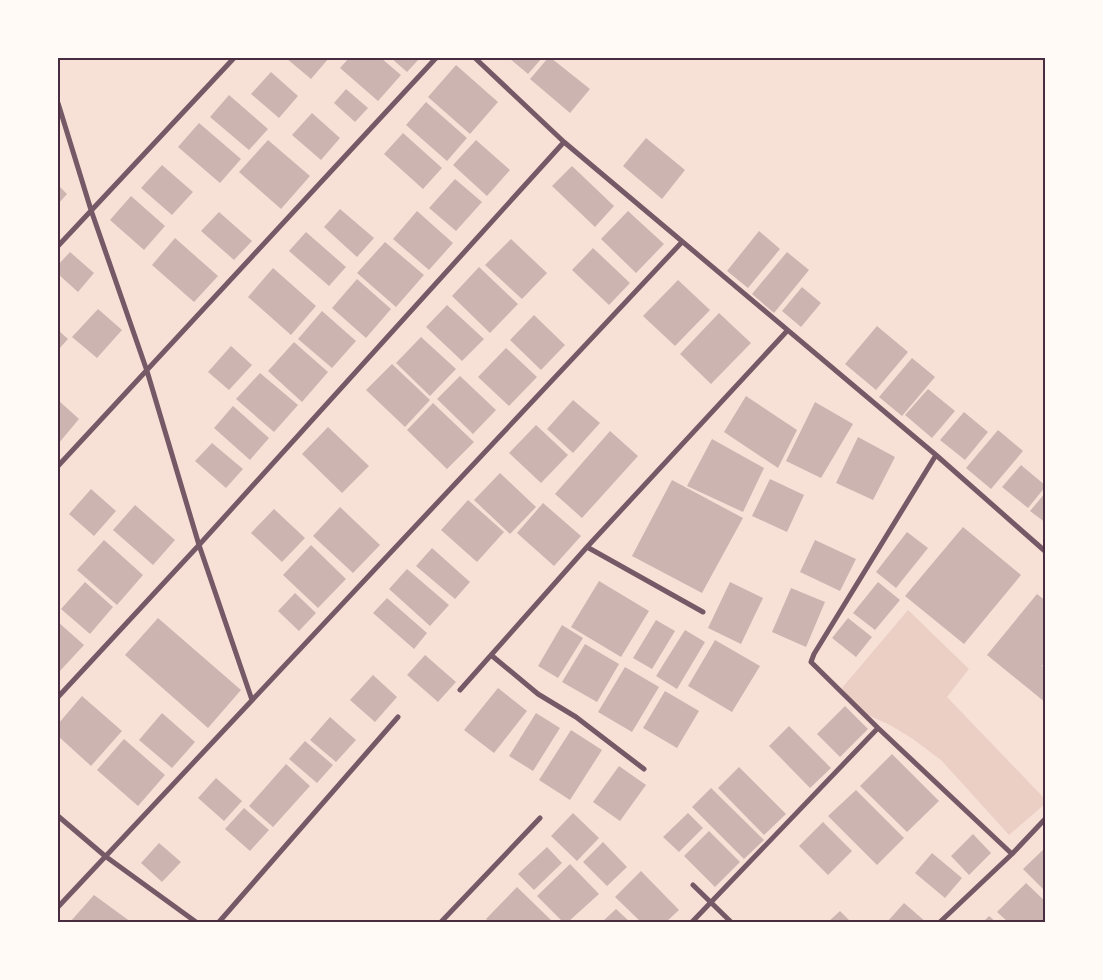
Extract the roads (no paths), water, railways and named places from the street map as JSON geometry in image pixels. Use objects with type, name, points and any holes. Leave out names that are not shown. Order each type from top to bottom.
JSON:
[{"type":"street","points":[[58,246],[234,58]]},
{"type":"street","points":[[58,466],[436,58]]},
{"type":"street","points":[[474,58],[564,142],[936,455],[1046,552]]},
{"type":"street","points":[[58,104],[91,210],[147,371],[199,545],[252,700]]},
{"type":"street","points":[[58,697],[199,545],[564,142]]},
{"type":"street","points":[[58,907],[682,242]]},
{"type":"street","points":[[460,690],[587,547],[787,331]]},
{"type":"street","points":[[936,455],[819,645],[811,662],[1012,854]]},
{"type":"street","points":[[587,547],[703,612]]},
{"type":"street","points":[[491,655],[538,694],[576,716],[644,770]]},
{"type":"street","points":[[219,922],[398,717]]},
{"type":"street","points":[[692,922],[878,728]]},
{"type":"street","points":[[58,816],[105,856],[196,922]]},
{"type":"street","points":[[441,922],[540,818]]},
{"type":"street","points":[[940,922],[1012,854],[1046,818]]},
{"type":"street","points":[[693,885],[731,922]]}]
